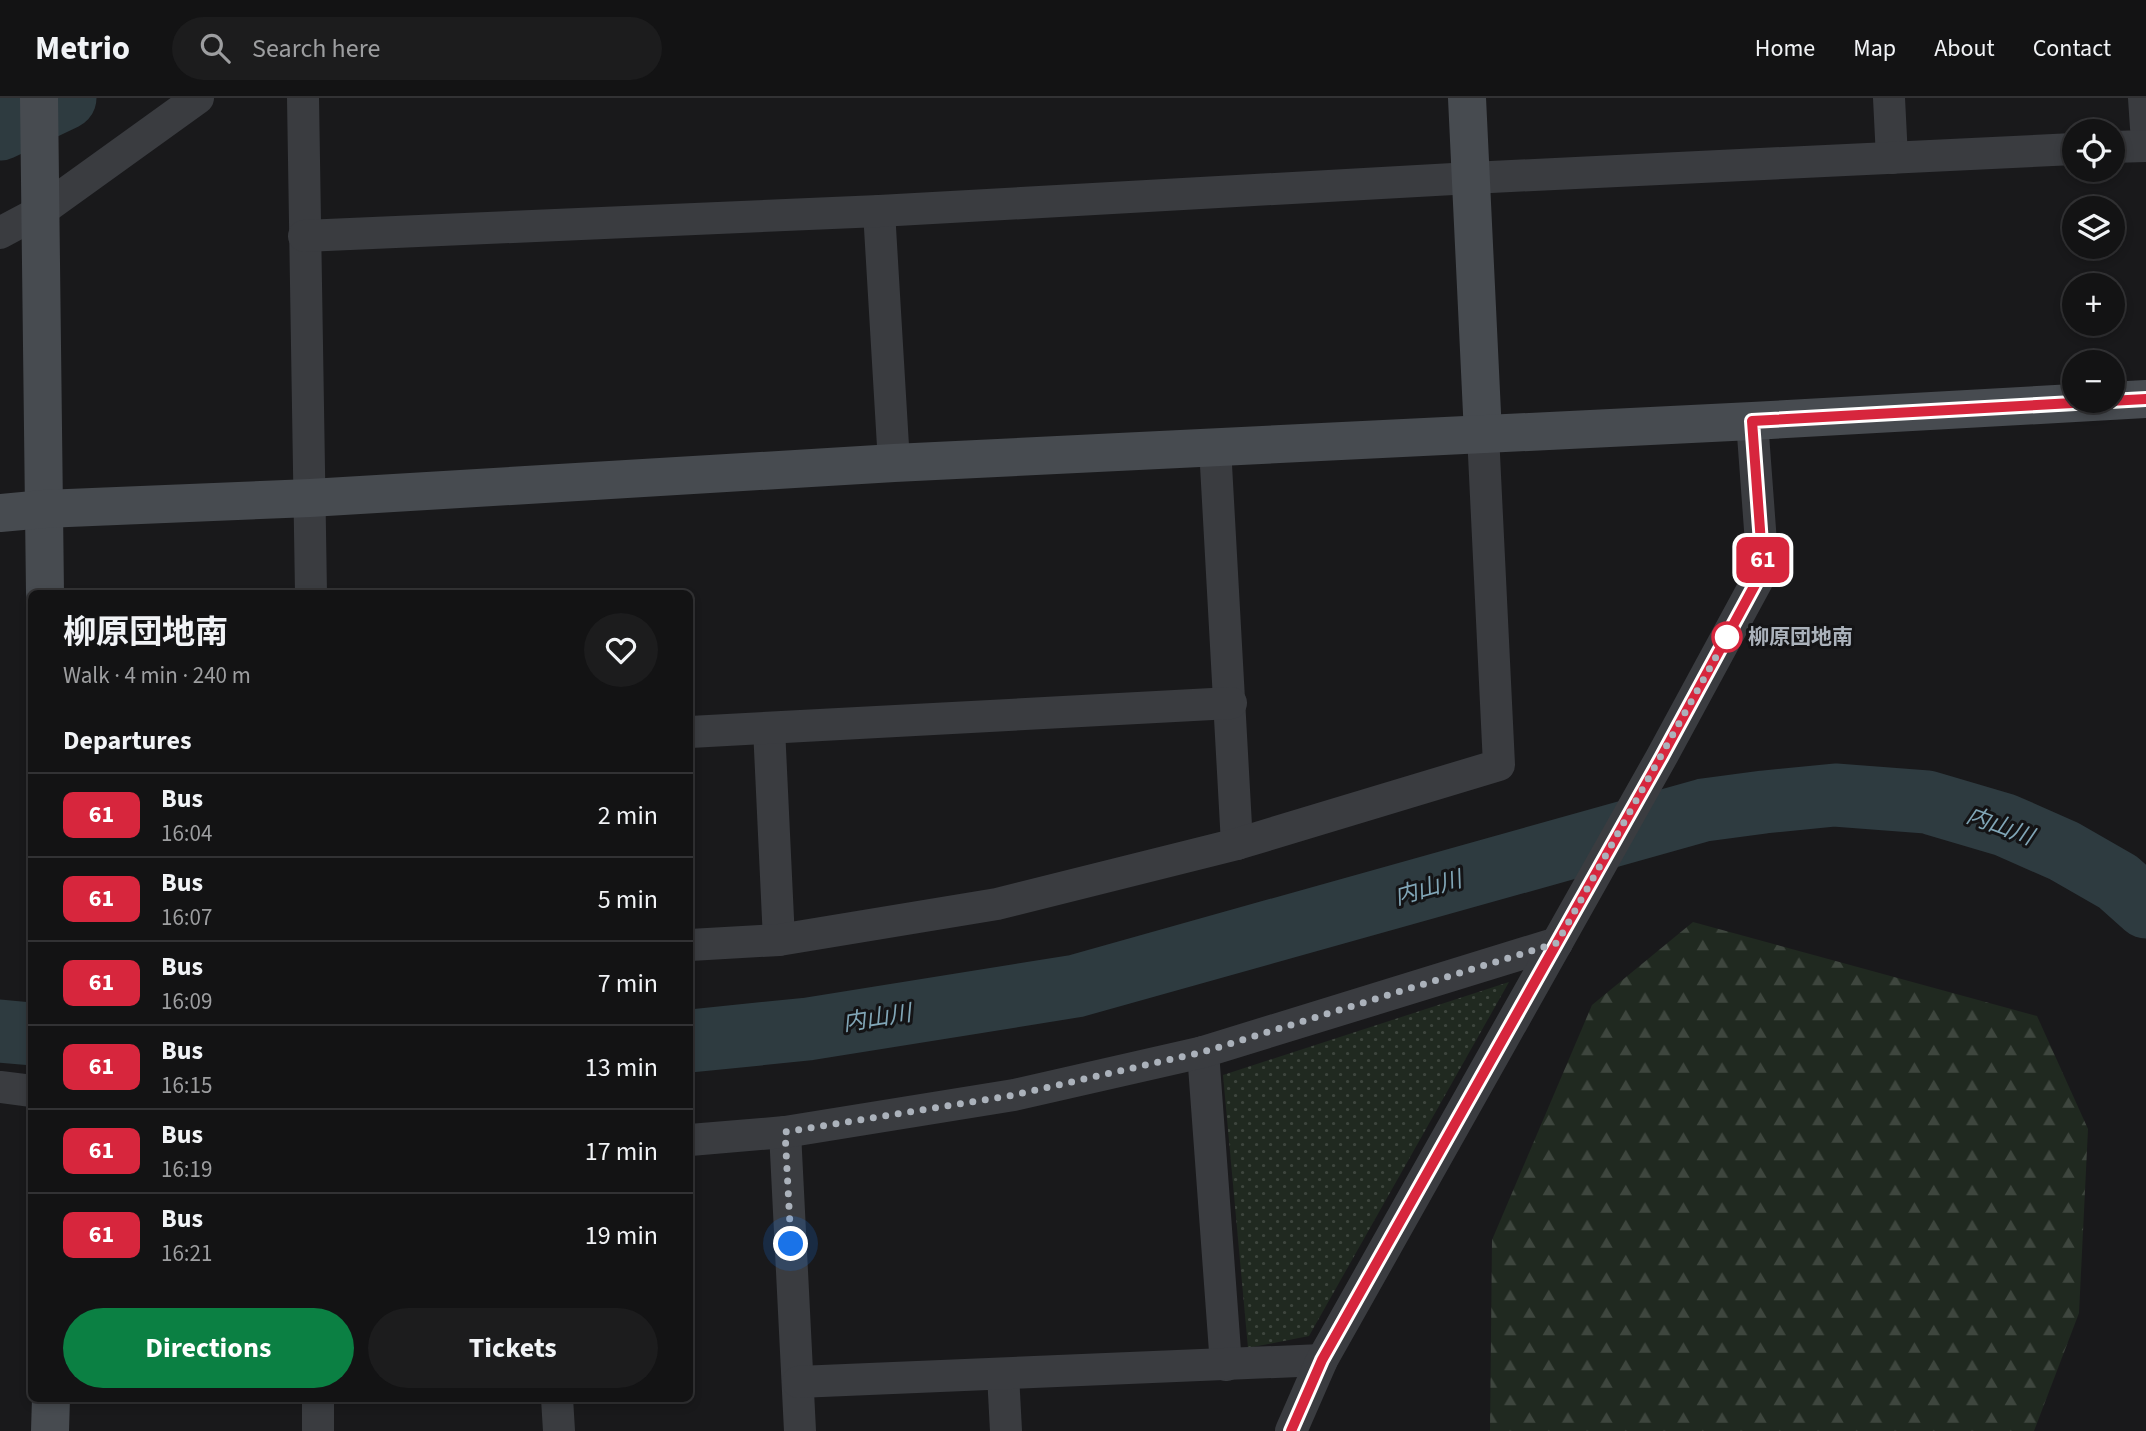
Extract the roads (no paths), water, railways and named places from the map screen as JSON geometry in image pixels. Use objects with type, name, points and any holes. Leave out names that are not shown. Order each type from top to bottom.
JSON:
[{"type":"street","points":[[39,98],[45,590]]},
{"type":"street","points":[[0,233],[41,195],[198,98]]},
{"type":"street","points":[[303,98],[311,590]]},
{"type":"street","points":[[693,946],[779,940],[997,904],[1237,844],[1499,765],[1467,98]]},
{"type":"street","points":[[1889,98],[1892,158]]},
{"type":"street","points":[[2144,98],[2146,128]]},
{"type":"street","points":[[2125,147],[2146,146]]},
{"type":"street","points":[[304,236],[879,211],[1471,178],[2062,150]]},
{"type":"street","points":[[879,211],[894,463]]},
{"type":"street","points":[[0,513],[310,498],[894,463],[2146,399]]},
{"type":"street","points":[[1291,1431],[1322,1360],[1661,758],[1763,570],[1752,421]]},
{"type":"street","points":[[1215,447],[1237,844]]},
{"type":"street","points":[[693,732],[1231,703]]},
{"type":"street","points":[[769,728],[779,940]]},
{"type":"street","points":[[693,1140],[785,1132],[1014,1095],[1203,1052],[1557,943]]},
{"type":"street","points":[[1203,1052],[1226,1364]]},
{"type":"street","points":[[0,1087],[28,1090]]},
{"type":"street","points":[[785,1132],[800,1431]]},
{"type":"street","points":[[798,1382],[1322,1360]]},
{"type":"street","points":[[1003,1374],[1006,1431]]},
{"type":"street","points":[[50,1431],[51,1402]]},
{"type":"street","points":[[318,1402],[318,1431]]},
{"type":"street","points":[[557,1402],[559,1431]]},
{"type":"waterway","points":[[0,129],[65,98]]},
{"type":"waterway","name":"内山川","points":[[693,1041],[808,1029],[1076,986],[1704,810],[1835,795],[1927,802],[2005,825],[2064,851],[2118,882],[2146,907]]},
{"type":"waterway","name":"内山川","points":[[0,1031],[28,1034]]},
{"type":"place","name":"柳原団地南","points":[[1727,637]]}]
